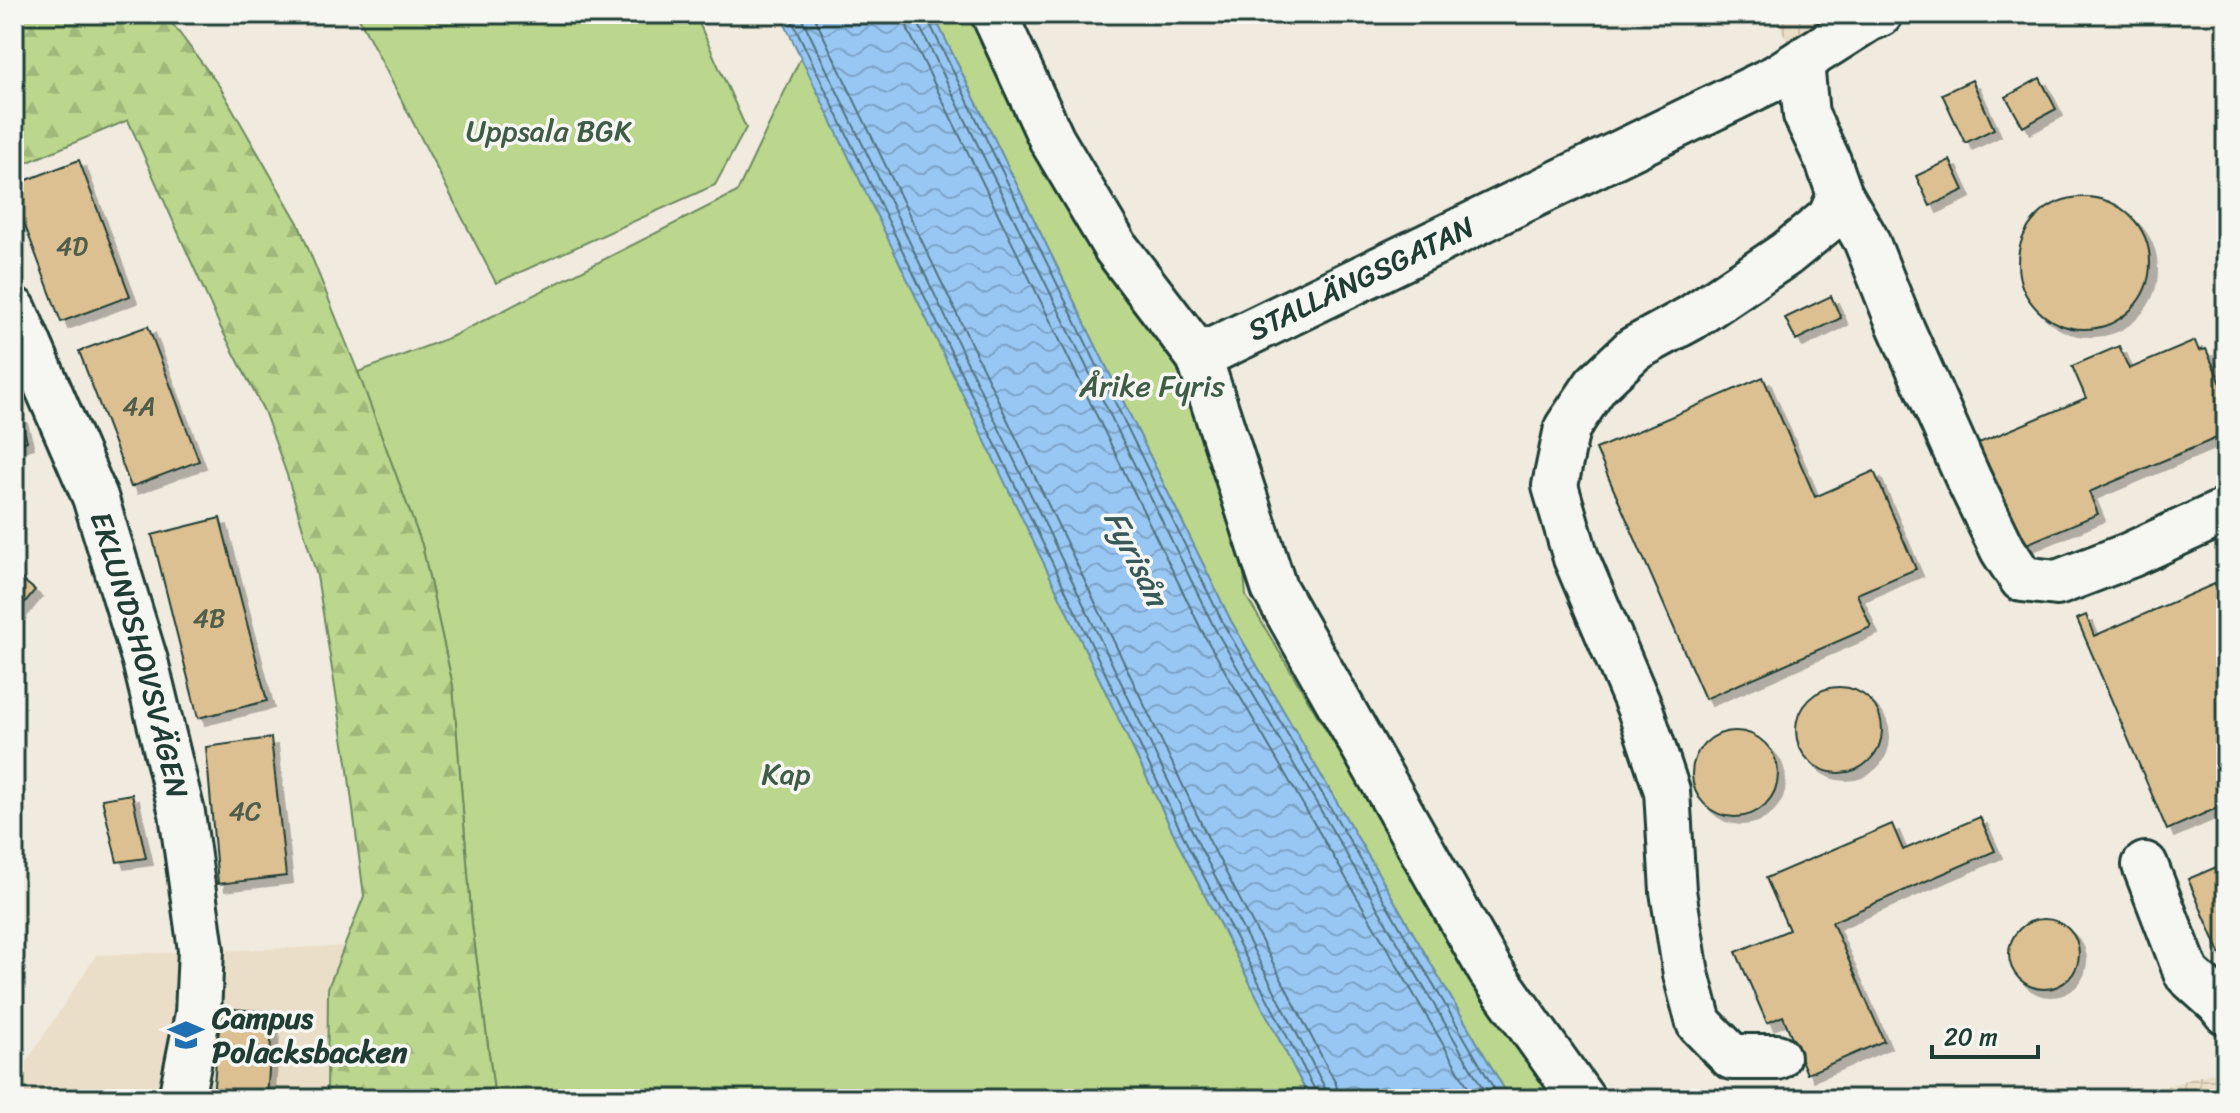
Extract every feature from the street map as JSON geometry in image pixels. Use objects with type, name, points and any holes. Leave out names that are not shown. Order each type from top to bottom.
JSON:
[{"type":"street","points":[[994,14],[1052,140],[1108,234],[1199,357],[1274,588],[1490,970],[1582,1099]]},
{"type":"street","name":"STALLÄNGSGATAN","points":[[1199,357],[1775,78],[1880,14]]},
{"type":"street","points":[[1801,62],[1806,115],[1840,195],[1866,240],[1899,323],[1982,507],[2003,550],[2022,579],[2057,583],[2130,555],[2226,511]]},
{"type":"street","points":[[1777,1057],[1732,1057],[1699,1023],[1686,974],[1673,891],[1667,791],[1640,709],[1576,558],[1555,486],[1567,428],[1596,385],[1634,349],[1691,318],[1786,254],[1830,218],[1840,195]]},
{"type":"street","name":"EKLUNDSHOVSVÄGEN","points":[[14,310],[95,497],[145,661],[182,813],[201,950],[198,1014],[181,1099]]},
{"type":"street","points":[[2145,865],[2187,974],[2226,1012]]},
{"type":"shaded area","points":[[1775,14],[1830,14],[1787,41]]},
{"type":"shaded area","name":"Campus Polacksbacken","points":[[345,946],[328,988],[327,1099],[14,1099],[14,1081],[96,955]]},
{"type":"shaded area","points":[[2224,1069],[2226,1099],[2123,1099]]},
{"type":"green space","points":[[14,14],[165,14],[220,87],[298,223],[358,372],[422,545],[453,686],[472,924],[495,1099],[327,1099],[328,988],[364,896],[347,762],[317,576],[264,411],[220,326],[128,120],[14,168]]},
{"type":"green space","name":"Uppsala BGK","points":[[357,14],[695,14],[746,128],[715,185],[496,283]]},
{"type":"green space","name":"Årike Fyris","points":[[933,14],[976,14],[1178,364],[1240,527],[1246,596],[1512,1042],[1554,1099],[1510,1099],[1231,621]]},
{"type":"green space","name":"Kap","points":[[801,57],[1184,855],[1310,1099],[495,1099],[472,924],[453,686],[422,545],[358,372],[451,337],[737,192]]},
{"type":"water","name":"Fyrisån","points":[[780,14],[933,14],[1231,621],[1510,1099],[1310,1099],[1184,855]]},
{"type":"building","points":[[2040,78],[2056,109],[2023,127],[2006,97]]},
{"type":"building","points":[[1972,80],[1994,129],[1965,143],[1942,94]]},
{"type":"building","points":[[79,160],[130,296],[61,322],[14,196],[14,185]]},
{"type":"building","points":[[1950,160],[1964,190],[1930,206],[1916,176]]},
{"type":"building","points":[[2084,197],[2109,202],[2130,217],[2145,238],[2150,263],[2145,288],[2130,309],[2109,324],[2084,329],[2059,324],[2038,309],[2023,288],[2018,263],[2023,238],[2038,217],[2059,202]]},
{"type":"building","points":[[1831,296],[1841,318],[1796,340],[1785,318]]},
{"type":"building","points":[[148,326],[199,461],[131,487],[79,351]]},
{"type":"building","points":[[2195,341],[2199,351],[2206,349],[2226,395],[2226,434],[2089,492],[2098,514],[2017,548],[1974,445],[2086,398],[2072,366],[2119,346],[2129,369]]},
{"type":"building","points":[[1763,377],[1815,497],[1874,471],[1916,569],[1857,594],[1871,627],[1705,699],[1596,449]]},
{"type":"building","points":[[20,416],[27,441],[14,445],[14,418]]},
{"type":"building","points":[[220,518],[267,701],[198,718],[152,535]]},
{"type":"building","points":[[14,573],[35,590],[14,616]]},
{"type":"building","points":[[2226,579],[2226,804],[2167,830],[2077,619],[2086,615],[2094,636]]},
{"type":"building","points":[[1831,687],[1847,687],[1870,699],[1879,713],[1882,730],[1879,747],[1870,761],[1847,773],[1831,773],[1815,766],[1803,754],[1796,738],[1796,722],[1803,706],[1815,694]]},
{"type":"building","points":[[1727,731],[1743,731],[1766,743],[1775,757],[1778,774],[1775,791],[1766,805],[1743,817],[1727,817],[1711,810],[1699,798],[1692,782],[1692,766],[1699,750],[1711,738]]},
{"type":"building","points":[[271,738],[286,876],[218,884],[206,747]]},
{"type":"building","points":[[132,794],[146,858],[117,862],[102,799]]},
{"type":"building","points":[[1980,817],[1995,851],[1832,922],[1884,1041],[1807,1074],[1783,1016],[1767,1023],[1736,952],[1789,930],[1766,878],[1892,824],[1903,850]]},
{"type":"building","points":[[2226,863],[2226,967],[2188,879]]},
{"type":"building","points":[[2044,919],[2069,929],[2079,954],[2069,979],[2044,989],[2019,979],[2009,954],[2019,929]]},
{"type":"building","points":[[220,1008],[273,1012],[267,1099],[213,1099]]},
{"type":"place","name":"Campus Polacksbacken","points":[[186,1035]]}]
